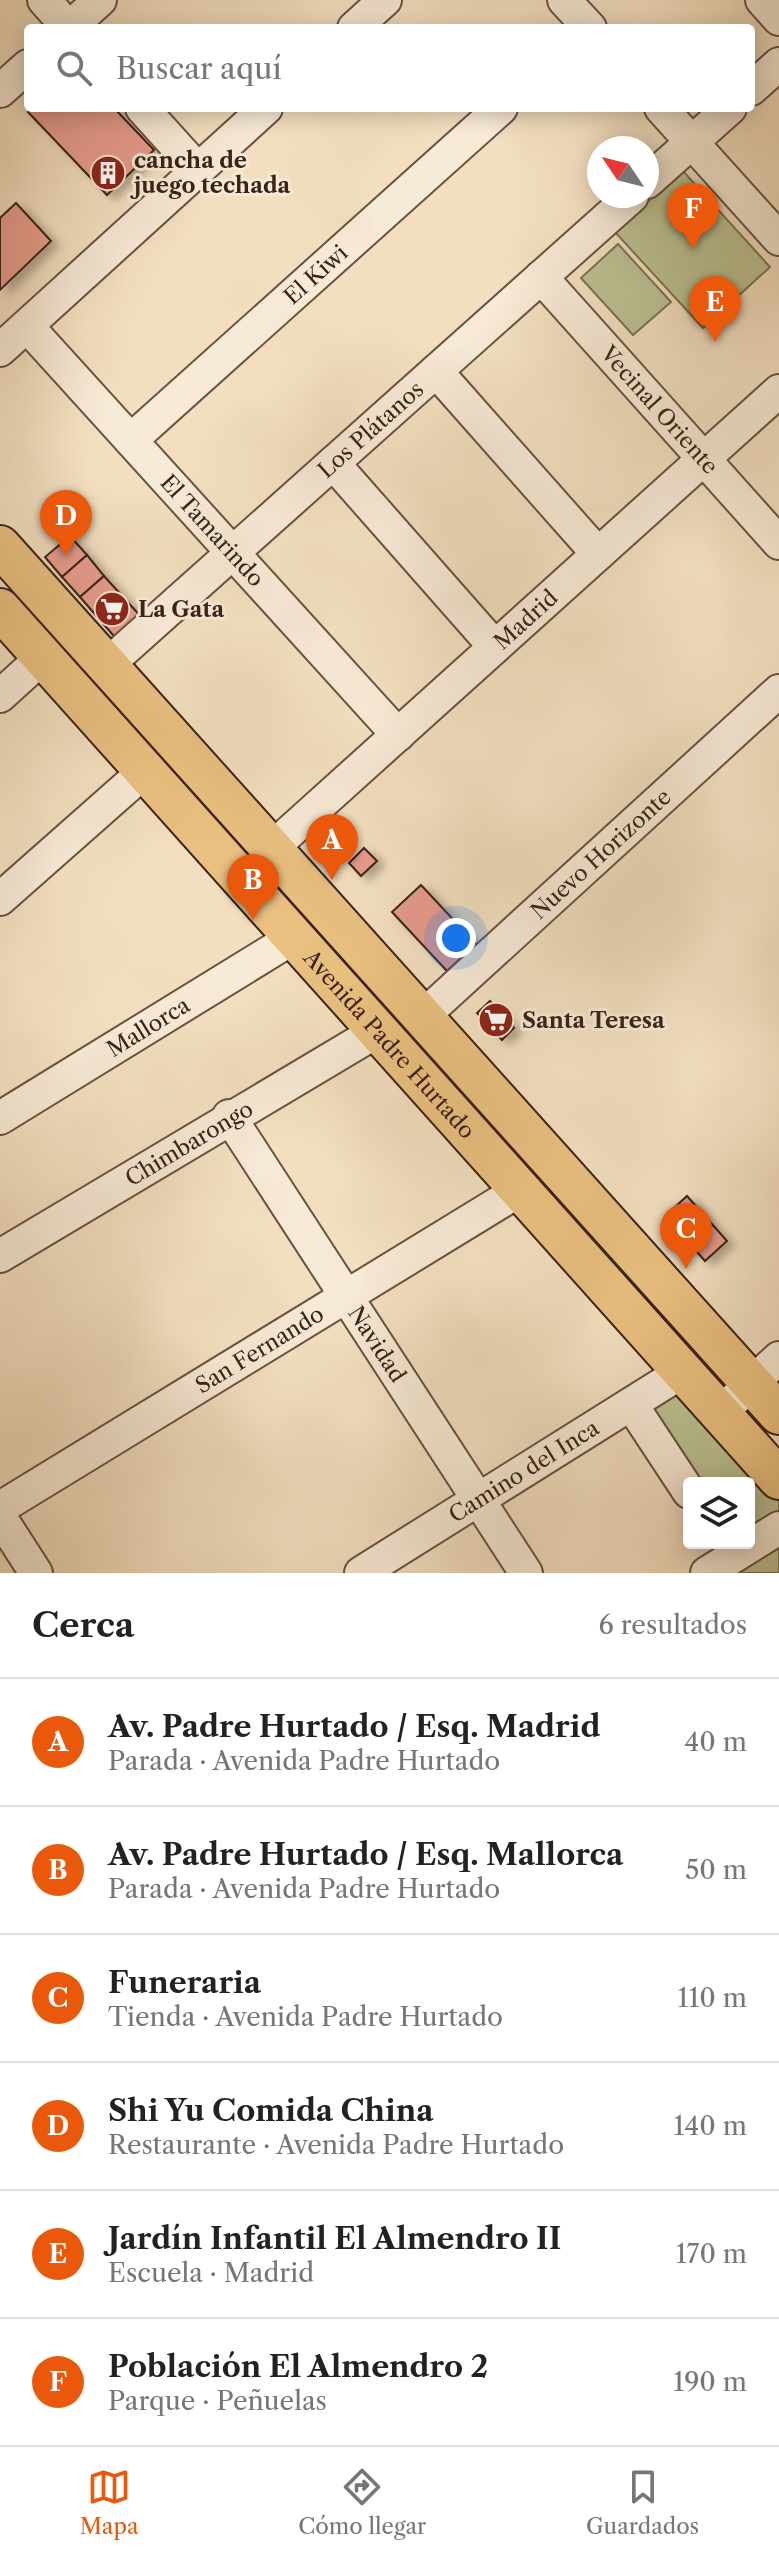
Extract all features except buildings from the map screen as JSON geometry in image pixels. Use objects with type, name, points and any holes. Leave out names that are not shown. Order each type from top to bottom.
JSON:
[{"type":"main road","name":"Avenida Padre Hurtado","points":[[0,546],[273,847],[422,1017],[766,1370],[779,1414]]},
{"type":"main road","name":"Avenida Padre Hurtado","points":[[0,609],[685,1370],[779,1479]]},
{"type":"street","points":[[44,0],[65,24]]},
{"type":"street","points":[[73,24],[100,0]]},
{"type":"street","points":[[358,24],[385,0]]},
{"type":"street","points":[[564,0],[586,24]]},
{"type":"street","points":[[762,0],[779,19]]},
{"type":"street","points":[[755,85],[779,64]]},
{"type":"street","points":[[0,91],[24,70]]},
{"type":"street","points":[[146,112],[198,170]]},
{"type":"street","points":[[0,350],[262,112]]},
{"type":"street","name":"El Kiwi","points":[[131,440],[497,112]]},
{"type":"street","points":[[665,112],[779,239]]},
{"type":"street","points":[[659,171],[726,112]]},
{"type":"street","name":"Los Plátanos","points":[[108,664],[619,208]]},
{"type":"street","name":"Vecinal Oriente","points":[[541,277],[779,543]]},
{"type":"street","name":"El Tamarindo","points":[[27,326],[398,735]]},
{"type":"street","points":[[436,371],[598,554]]},
{"type":"street","name":"Madrid","points":[[273,847],[779,391]]},
{"type":"street","points":[[333,463],[495,647]]},
{"type":"street","points":[[0,696],[44,656]]},
{"type":"street","name":"Nuevo Horizonte","points":[[422,1017],[779,691]]},
{"type":"street","points":[[0,899],[146,770]]},
{"type":"street","name":"Mallorca","points":[[0,1118],[296,936]]},
{"type":"street","name":"Chimbarongo","points":[[0,1256],[229,1116],[379,1030]]},
{"type":"street","name":"Navidad","points":[[229,1116],[526,1573]]},
{"type":"street","name":"San Fernando","points":[[0,1508],[520,1190]]},
{"type":"street","name":"Camino del Inca","points":[[361,1573],[685,1370]]},
{"type":"street","points":[[721,1412],[766,1370]]},
{"type":"street","points":[[631,1404],[683,1483]]},
{"type":"street","points":[[0,1517],[36,1573]]},
{"type":"street","points":[[721,1558],[779,1528]]},
{"type":"green space","points":[[682,170],[770,267],[703,328],[615,232],[641,208],[659,208],[659,191]]},
{"type":"green space","points":[[618,244],[671,302],[633,335],[581,278]]},
{"type":"green space","points":[[684,1389],[779,1501],[779,1573],[738,1573],[747,1549],[755,1549],[755,1477],[691,1477],[647,1409]]},
{"type":"place","name":"cancha de juego techada","points":[[108,173]]},
{"type":"place","name":"Población El Almendro 2","points":[[693,249]]},
{"type":"place","name":"Jardín Infantil El Almendro II","points":[[715,342]]},
{"type":"place","name":"Shi Yu Comida China","points":[[66,556]]},
{"type":"place","name":"La Gata","points":[[112,609]]},
{"type":"place","name":"Av. Padre Hurtado / Esq. Madrid","points":[[332,880]]},
{"type":"place","name":"Av. Padre Hurtado / Esq. Mallorca","points":[[253,920]]},
{"type":"place","name":"Santa Teresa","points":[[496,1020]]},
{"type":"place","name":"Funeraria","points":[[686,1269]]}]
